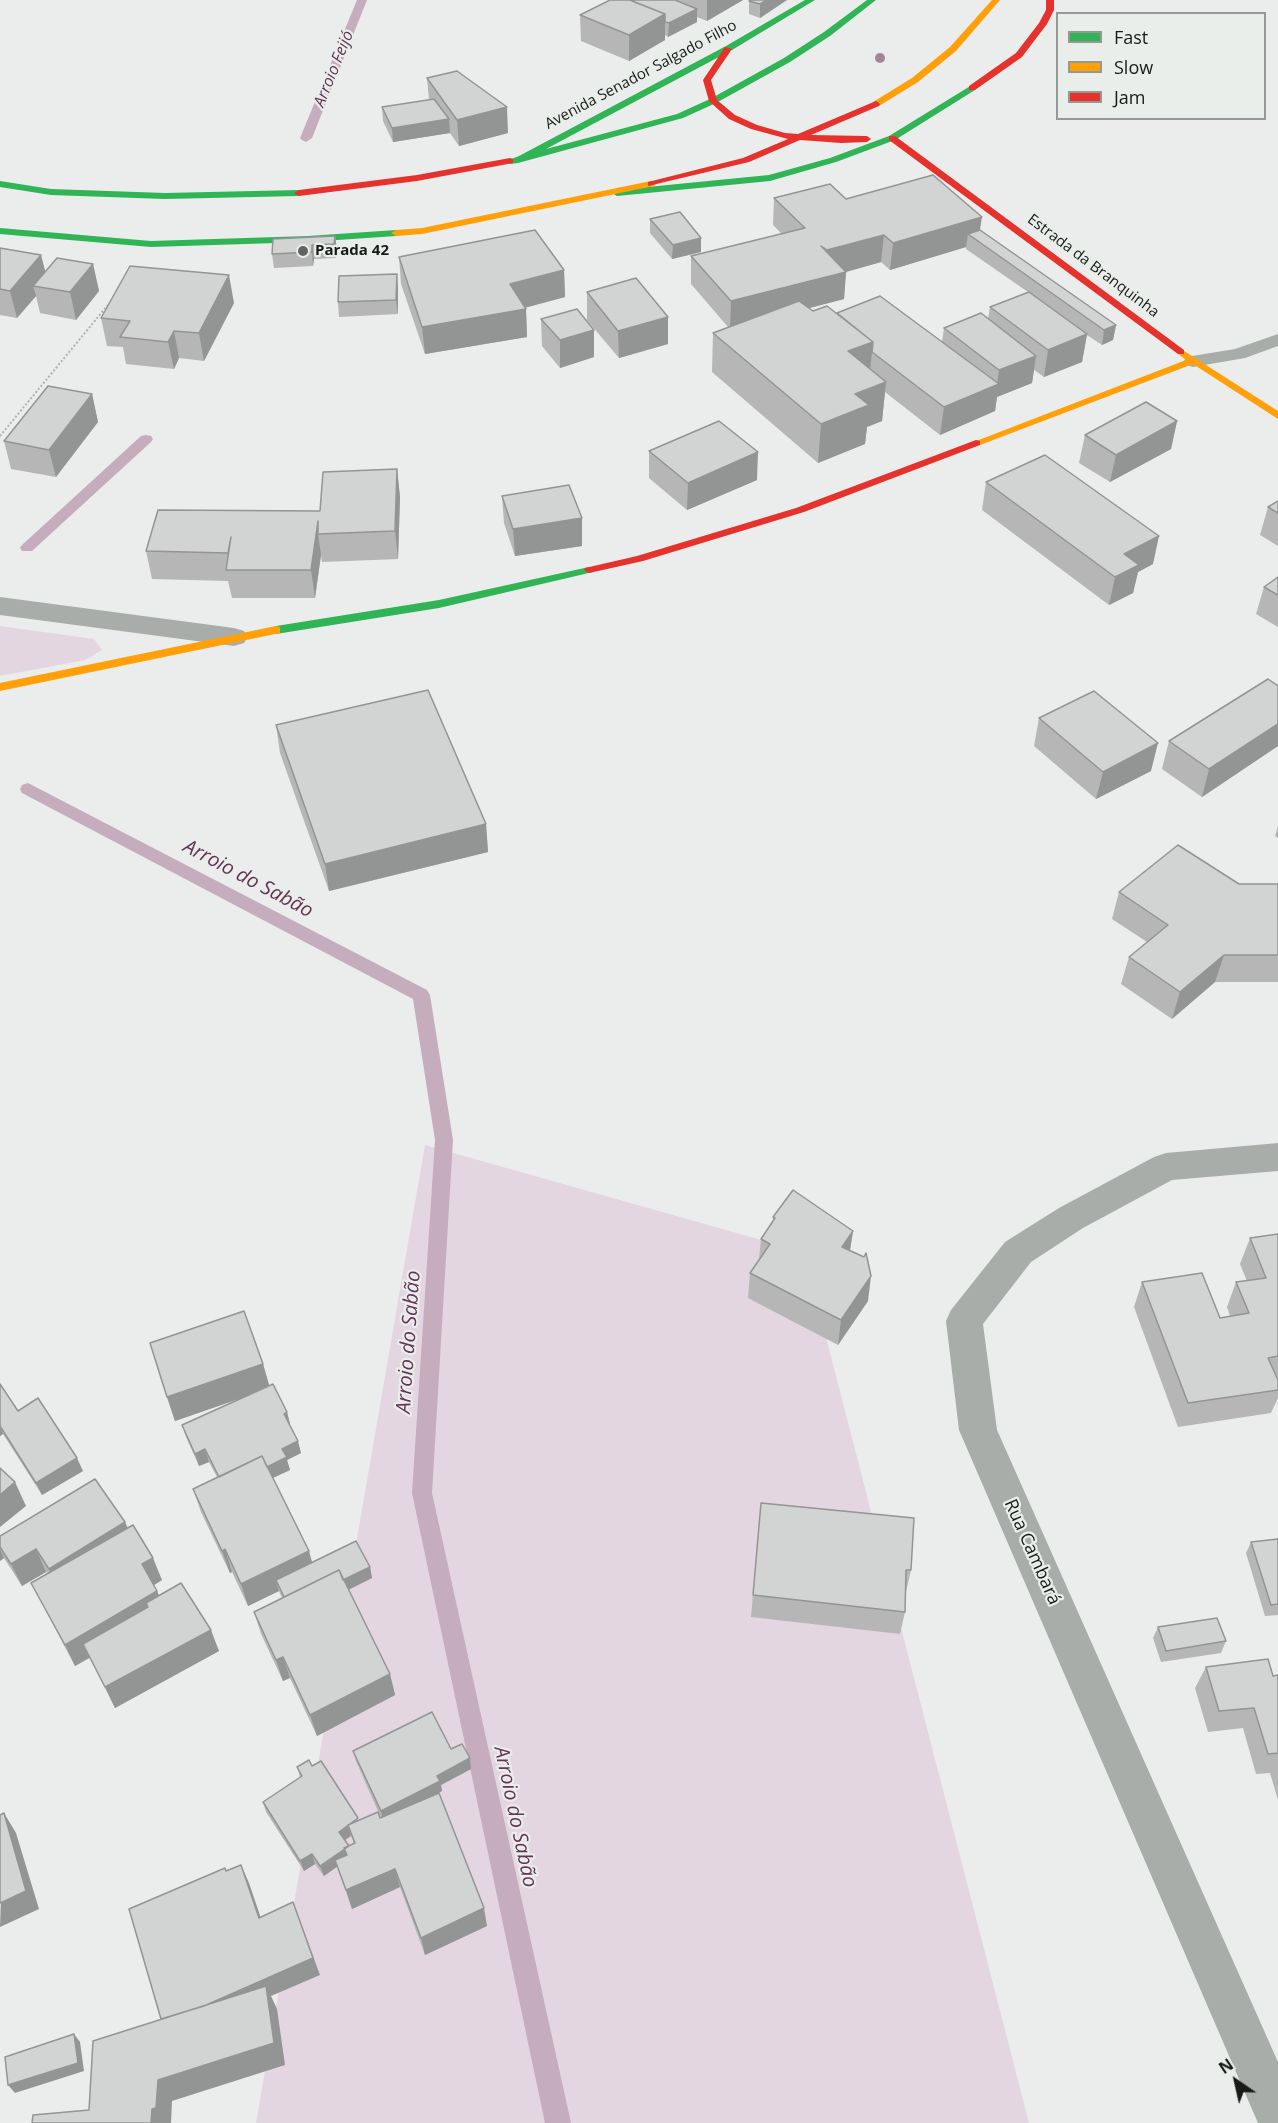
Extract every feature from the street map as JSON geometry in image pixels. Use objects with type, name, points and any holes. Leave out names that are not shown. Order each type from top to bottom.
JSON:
[{"type":"main road","name":"Avenida Senador Salgado Filho","points":[[518,160],[729,48],[811,0]]},
{"type":"main road","name":"Avenida Senador Salgado Filho","points":[[0,184],[51,192],[165,196],[298,193],[417,178],[518,160],[680,116],[713,101],[787,60],[872,0]]},
{"type":"main road","points":[[0,231],[152,244],[308,239],[422,231],[617,193],[747,160],[867,109],[915,80],[953,49],[996,0]]},
{"type":"main road","points":[[617,193],[770,178],[833,160],[892,138],[975,86],[1019,55],[1043,24],[1050,10],[1050,0]]},
{"type":"main road","points":[[729,48],[713,68],[707,80],[713,101],[741,122],[768,132],[801,138],[841,140],[892,138]]},
{"type":"main road","name":"Estrada da Branquinha","points":[[892,138],[1193,361],[1278,416]]},
{"type":"main road","points":[[0,687],[234,637],[440,604],[639,559],[800,510],[1193,361]]},
{"type":"street","points":[[0,606],[234,637]]},
{"type":"street","name":"Rua Cambará","points":[[1278,1157],[1166,1167],[1071,1218],[1018,1252],[964,1321],[978,1430],[1278,2115]]},
{"type":"lane","points":[[1193,361],[1238,354],[1278,340]]},
{"type":"path","points":[[0,436],[141,264],[152,244]]},
{"type":"shaded area","points":[[0,626],[94,639],[102,650],[85,660],[0,676]]},
{"type":"shaded area","points":[[425,1145],[804,1252],[1029,2123],[256,2123]]},
{"type":"building","points":[[610,0],[630,0],[665,14],[629,35],[580,15]]},
{"type":"building","points":[[675,0],[697,9],[669,23],[665,22],[665,14],[632,1]]},
{"type":"building","points":[[750,0],[767,0],[760,4]]},
{"type":"building","points":[[457,71],[507,107],[457,120],[427,78]]},
{"type":"building","points":[[434,99],[449,119],[392,128],[382,107]]},
{"type":"building","points":[[933,175],[982,217],[893,243],[884,235],[827,250],[821,246],[846,272],[731,301],[691,256],[805,228],[774,198],[830,184],[846,199]]},
{"type":"building","points":[[680,212],[701,238],[673,245],[650,219]]},
{"type":"building","points":[[535,230],[564,270],[510,284],[526,309],[422,327],[399,257]]},
{"type":"building","points":[[980,230],[1116,325],[1104,330],[968,234]]},
{"type":"building","points":[[335,236],[334,244],[312,245],[312,252],[272,254],[273,239]]},
{"type":"building","points":[[0,248],[41,255],[10,291],[0,289]]},
{"type":"building","points":[[57,258],[93,264],[70,292],[33,286]]},
{"type":"building","points":[[130,266],[229,275],[199,333],[174,331],[168,342],[120,337],[130,321],[101,318]]},
{"type":"building","points":[[397,274],[396,300],[338,302],[339,276]]},
{"type":"building","points":[[636,278],[668,317],[618,331],[587,292]]},
{"type":"building","points":[[1029,292],[1087,334],[1048,350],[990,307]]},
{"type":"building","points":[[880,296],[999,384],[944,407],[872,352],[873,342],[837,313]]},
{"type":"building","points":[[799,301],[813,311],[827,306],[873,342],[848,351],[886,382],[855,394],[869,405],[821,424],[713,333]]},
{"type":"building","points":[[577,309],[594,330],[560,340],[541,319]]},
{"type":"building","points":[[981,313],[1036,356],[999,370],[944,328]]},
{"type":"building","points":[[48,386],[92,394],[49,450],[4,441]]},
{"type":"building","points":[[1146,402],[1177,421],[1116,455],[1085,435]]},
{"type":"building","points":[[719,421],[758,452],[688,483],[649,451]]},
{"type":"building","points":[[1045,455],[1159,536],[1124,554],[1139,565],[1115,577],[986,482]]},
{"type":"building","points":[[397,469],[395,531],[318,534],[318,521],[311,570],[226,570],[231,537],[228,553],[146,551],[158,510],[320,511],[323,472]]},
{"type":"building","points":[[569,485],[582,518],[513,529],[502,496]]},
{"type":"building","points":[[1278,501],[1278,513],[1268,507]]},
{"type":"building","points":[[1278,577],[1278,595],[1264,587]]},
{"type":"building","points":[[1268,679],[1278,686],[1278,724],[1209,769],[1169,741]]},
{"type":"building","points":[[428,690],[486,824],[325,864],[276,725]]},
{"type":"building","points":[[1094,691],[1158,743],[1103,772],[1039,718]]},
{"type":"building","points":[[1178,845],[1239,884],[1278,884],[1278,955],[1224,955],[1180,992],[1129,957],[1168,925],[1119,892]]},
{"type":"building","points":[[793,1190],[853,1231],[842,1247],[864,1257],[866,1253],[871,1276],[841,1320],[750,1273],[770,1244],[761,1239],[775,1218],[773,1217]]},
{"type":"building","points":[[1278,1234],[1278,1356],[1268,1358],[1278,1380],[1278,1390],[1188,1403],[1142,1282],[1202,1273],[1220,1318],[1249,1313],[1236,1282],[1266,1278],[1250,1238]]},
{"type":"building","points":[[244,1311],[263,1364],[167,1397],[150,1343]]},
{"type":"building","points":[[0,1384],[18,1411],[38,1398],[77,1458],[36,1483],[0,1426]]},
{"type":"building","points":[[273,1384],[287,1412],[284,1414],[298,1441],[282,1449],[287,1457],[267,1467],[262,1456],[219,1477],[205,1449],[195,1454],[182,1425]]},
{"type":"building","points":[[262,1456],[309,1551],[241,1584],[225,1549],[222,1551],[193,1489]]},
{"type":"building","points":[[0,1468],[15,1482],[0,1495]]},
{"type":"building","points":[[95,1479],[125,1522],[49,1569],[36,1549],[11,1564],[0,1547],[0,1536]]},
{"type":"building","points":[[761,1503],[914,1518],[911,1570],[906,1570],[905,1612],[753,1595]]},
{"type":"building","points":[[133,1525],[153,1558],[142,1564],[157,1591],[65,1645],[31,1583]]},
{"type":"building","points":[[1278,1539],[1278,1604],[1271,1605],[1251,1542]]},
{"type":"building","points":[[356,1541],[370,1567],[343,1580],[339,1570],[284,1597],[276,1580]]},
{"type":"building","points":[[339,1570],[390,1674],[310,1715],[283,1657],[276,1660],[254,1612]]},
{"type":"building","points":[[181,1583],[211,1630],[105,1687],[83,1644],[148,1607],[146,1603]]},
{"type":"building","points":[[1217,1618],[1226,1641],[1166,1651],[1158,1627]]},
{"type":"building","points":[[1268,1659],[1273,1676],[1278,1675],[1278,1753],[1268,1754],[1254,1708],[1219,1711],[1206,1667]]},
{"type":"building","points":[[432,1712],[451,1749],[462,1744],[470,1758],[437,1776],[440,1781],[381,1811],[353,1751]]},
{"type":"building","points":[[309,1760],[312,1766],[321,1761],[358,1818],[339,1832],[349,1846],[320,1866],[312,1854],[300,1861],[263,1802],[302,1776],[297,1767]]},
{"type":"building","points":[[439,1793],[484,1908],[421,1938],[395,1869],[346,1890],[335,1860],[347,1855],[344,1848],[355,1843],[348,1825],[378,1812],[380,1818]]},
{"type":"building","points":[[4,1813],[26,1891],[0,1903],[0,1815]]},
{"type":"building","points":[[241,1865],[259,1918],[293,1902],[313,1958],[204,2006],[161,2019],[129,1909],[225,1868],[226,1871]]},
{"type":"building","points":[[266,1986],[274,2043],[158,2080],[156,2108],[152,2109],[151,2123],[32,2123],[33,2115],[89,2110],[93,2041]]},
{"type":"building","points":[[74,2034],[78,2063],[8,2085],[5,2057]]},
{"type":"waterway","name":"Arroio Feijó","points":[[306,138],[362,0]]},
{"type":"waterway","name":"Arroio do Sabão","points":[[27,548],[146,439]]},
{"type":"waterway","name":"Arroio do Sabão","points":[[28,789],[421,995],[444,1140],[422,1493],[558,2123]]},
{"type":"traffic: fast","points":[[518,160],[729,48],[811,0]]},
{"type":"traffic: fast","points":[[510,161],[680,116],[713,101],[787,60],[827,34],[872,0]]},
{"type":"traffic: fast","points":[[617,193],[770,178],[833,160],[892,138],[972,88]]},
{"type":"traffic: fast","points":[[0,184],[51,192],[165,196],[299,193]]},
{"type":"traffic: fast","points":[[0,231],[151,244],[308,239],[396,233]]},
{"type":"traffic: fast","points":[[276,630],[439,604],[589,570]]},
{"type":"traffic: slow","points":[[876,104],[915,80],[953,49],[996,0]]},
{"type":"traffic: slow","points":[[396,233],[422,231],[651,184]]},
{"type":"traffic: slow","points":[[1181,352],[1278,416]]},
{"type":"traffic: slow","points":[[976,443],[1193,361]]},
{"type":"traffic: slow","points":[[0,687],[276,630]]},
{"type":"traffic: jam","points":[[972,88],[1019,55],[1043,24],[1050,10],[1050,0]]},
{"type":"traffic: jam","points":[[728,49],[707,80],[713,101],[732,117],[754,127],[784,136],[841,140],[867,139]]},
{"type":"traffic: jam","points":[[651,184],[746,160],[876,104]]},
{"type":"traffic: jam","points":[[892,138],[1181,352]]},
{"type":"traffic: jam","points":[[299,193],[417,178],[510,161]]},
{"type":"traffic: jam","points":[[589,570],[639,559],[800,510],[976,443]]},
{"type":"place","name":"Parada 42","points":[[303,251]]}]
